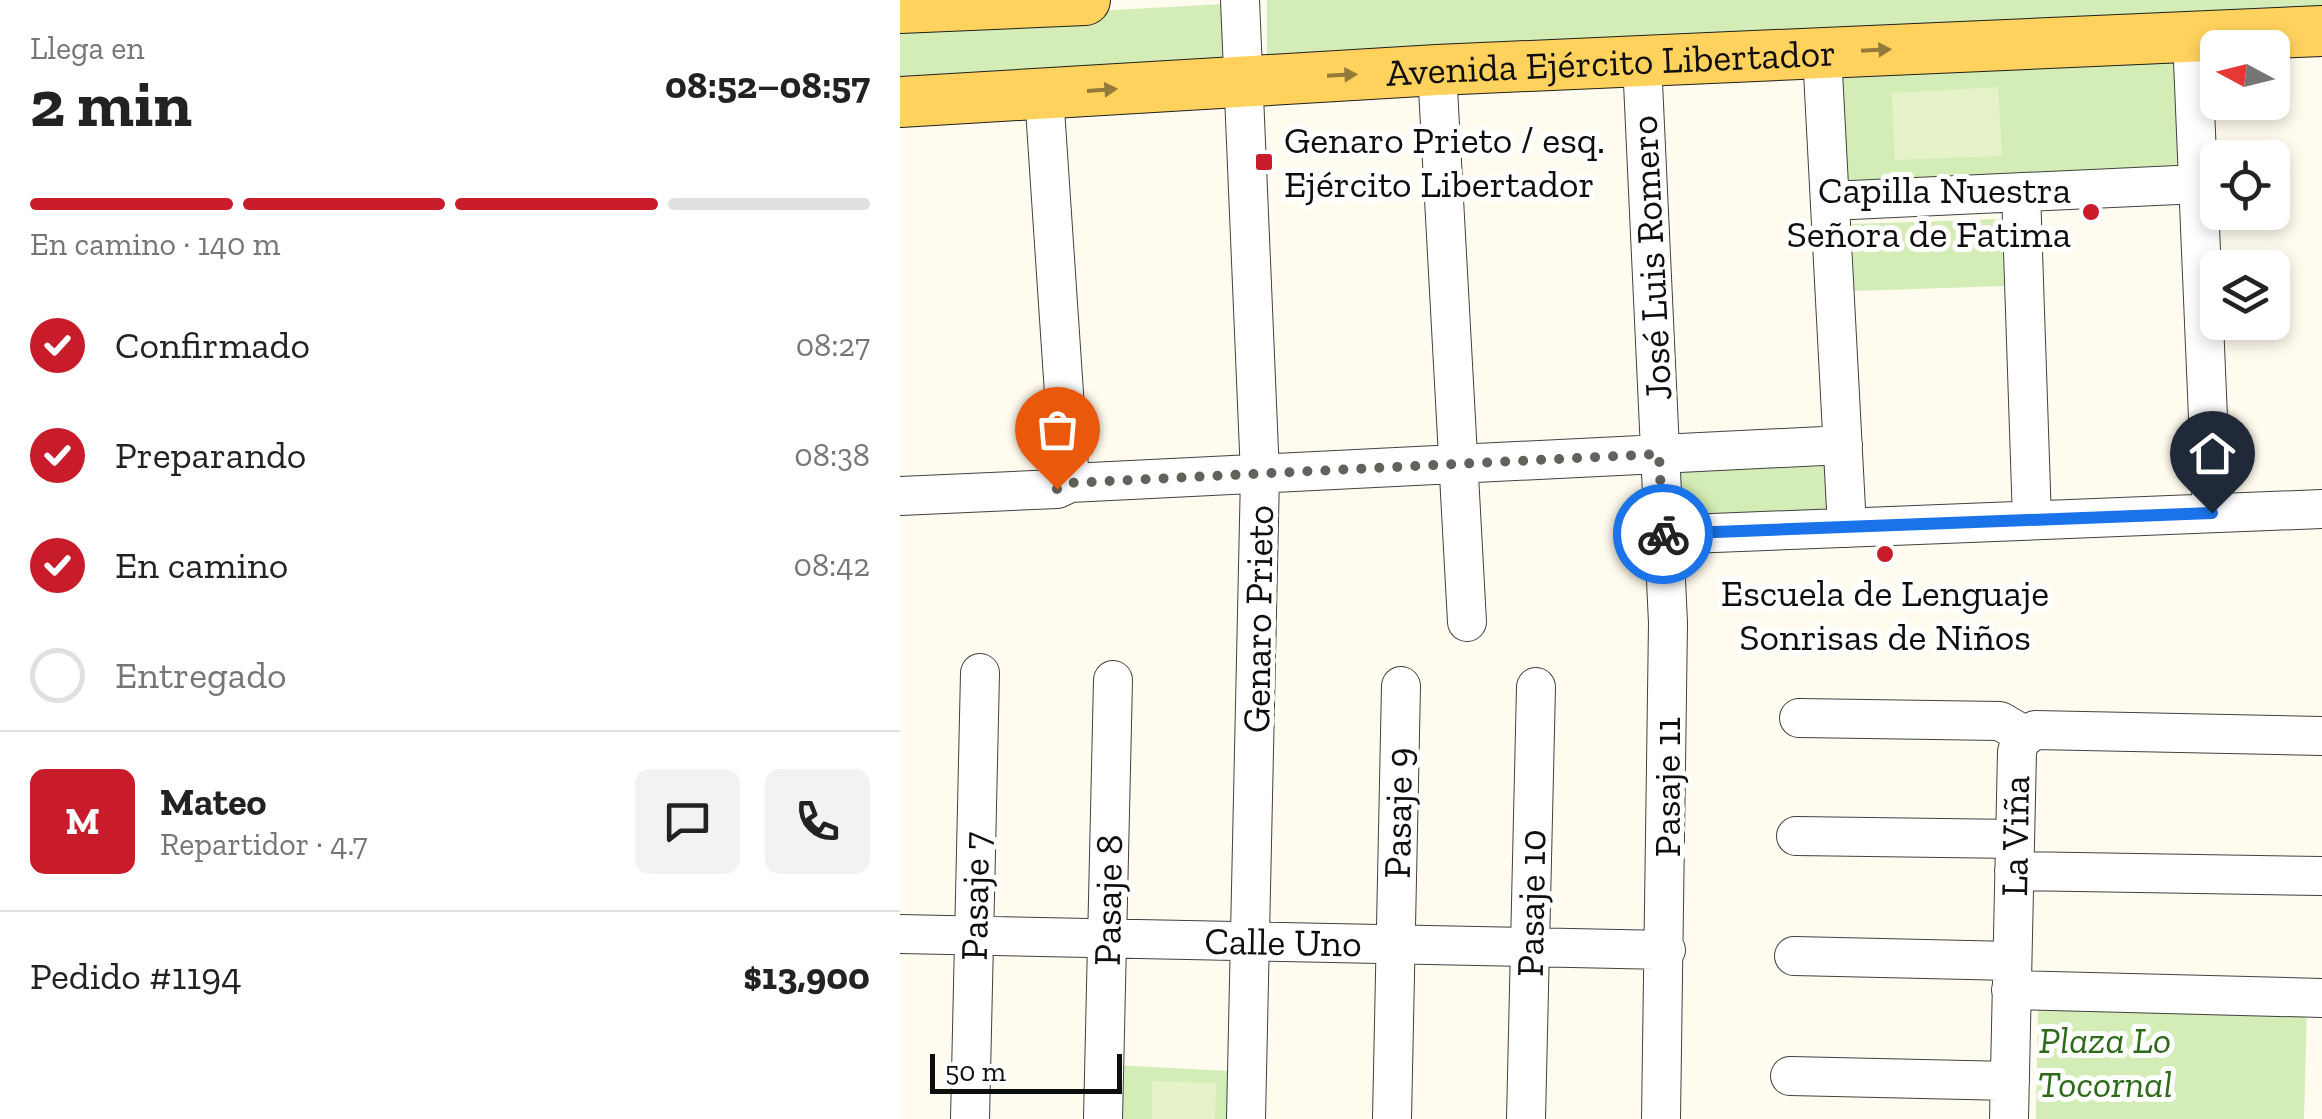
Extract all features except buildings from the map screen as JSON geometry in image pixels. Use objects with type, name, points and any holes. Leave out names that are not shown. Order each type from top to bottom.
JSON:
[{"type":"main road","points":[[900,8],[1056,1]]},
{"type":"main road","name":"Avenida Ejército Libertador","points":[[900,102],[1437,70],[2322,31]]},
{"type":"street","name":"Genaro Prieto","points":[[1240,0],[1260,475],[1246,1119]]},
{"type":"street","points":[[2192,36],[2212,513]]},
{"type":"street","points":[[1822,53],[1848,528]]},
{"type":"street","name":"José Luis Romero","points":[[1642,61],[1659,454]]},
{"type":"street","points":[[1437,70],[1467,622]]},
{"type":"street","points":[[1044,94],[1070,483]]},
{"type":"street","points":[[1830,201],[2198,184]]},
{"type":"street","points":[[2021,192],[2032,520]]},
{"type":"street","points":[[900,496],[1057,489],[1070,483],[1843,445]]},
{"type":"street","name":"Pasaje 11","points":[[1659,454],[1668,654],[1662,1119]]},
{"type":"street","points":[[1663,535],[2322,508]]},
{"type":"street","name":"Pasaje 7","points":[[970,1119],[980,673]]},
{"type":"street","name":"Pasaje 8","points":[[1103,1119],[1113,680]]},
{"type":"street","name":"Pasaje 9","points":[[1392,1119],[1401,686]]},
{"type":"street","name":"Pasaje 10","points":[[1526,1119],[1536,687]]},
{"type":"street","points":[[1799,718],[2000,721],[2024,735]]},
{"type":"street","name":"La Viña","points":[[2009,1119],[2016,752],[2024,735],[2042,730],[2322,736]]},
{"type":"street","points":[[1796,836],[2322,876]]},
{"type":"street","name":"Calle Uno","points":[[900,934],[1666,950]]},
{"type":"street","points":[[1794,956],[2322,998]]},
{"type":"street","points":[[1790,1076],[2010,1081]]},
{"type":"green space","points":[[1267,0],[2322,0],[2322,13],[1267,67]]},
{"type":"green space","points":[[1223,4],[1231,68],[900,89],[900,22]]},
{"type":"green space","points":[[2177,61],[2184,165],[2176,177],[1847,185],[1838,81],[1854,66]]},
{"type":"green space","points":[[1998,87],[2002,156],[1895,160],[1892,93]]},
{"type":"green space","points":[[2002,219],[2004,286],[1854,291],[1852,224]]},
{"type":"green space","points":[[1826,466],[1834,515],[1673,521],[1678,472]]},
{"type":"green space","name":"Plaza Lo Tocornal","points":[[2038,1002],[2307,1007],[2304,1119],[2036,1119]]},
{"type":"green space","points":[[1114,1065],[1229,1071],[1228,1119],[1113,1119]]},
{"type":"green space","points":[[1152,1081],[1216,1083],[1215,1119],[1152,1119]]},
{"type":"way so far","points":[[1057,489],[1070,483],[1659,454],[1663,534]]},
{"type":"place","name":"Genaro Prieto / esq. Ejército Libertador","points":[[1264,162]]},
{"type":"place","name":"Capilla Nuestra Señora de Fatima","points":[[2091,212]]},
{"type":"place","name":"Escuela de Lenguaje Sonrisas de Niños","points":[[1885,554]]},
{"type":"route","points":[[1663,534],[2212,513]]}]
